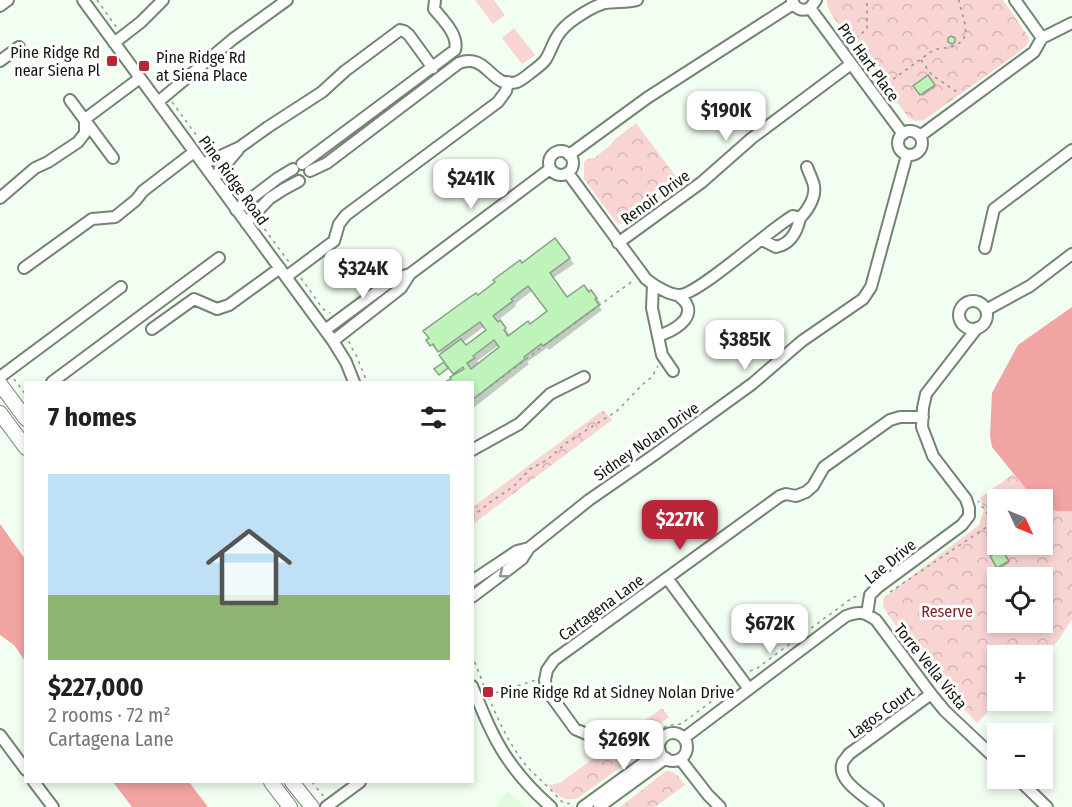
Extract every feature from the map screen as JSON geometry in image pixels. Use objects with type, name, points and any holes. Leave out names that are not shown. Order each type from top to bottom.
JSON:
[{"type":"main road","points":[[0,384],[24,412]]},
{"type":"main road","points":[[0,413],[24,445]]},
{"type":"main road","points":[[272,783],[290,807]]},
{"type":"main road","points":[[293,783],[312,807]]},
{"type":"street","points":[[0,6],[8,0]]},
{"type":"street","name":"Pine Ridge Road","points":[[83,0],[119,39],[140,78],[162,99],[203,164],[218,174],[236,210],[333,341],[346,362],[354,381]]},
{"type":"street","points":[[119,39],[141,22],[163,0]]},
{"type":"street","points":[[162,99],[233,39],[287,0]]},
{"type":"street","points":[[302,168],[455,50],[457,44],[455,37],[434,9],[435,0]]},
{"type":"street","points":[[236,210],[278,178],[302,168],[327,163],[459,63],[467,60],[474,61],[504,82],[520,81],[544,62],[563,28],[593,7],[604,3],[637,0]]},
{"type":"street","points":[[1015,0],[1042,38]]},
{"type":"street","points":[[569,155],[647,98],[793,2],[803,10],[813,4]]},
{"type":"street","name":"Pro Hart Place","points":[[813,4],[851,64],[903,134]]},
{"type":"street","points":[[920,136],[1034,52],[1042,38],[1072,22]]},
{"type":"street","points":[[203,164],[240,147],[322,92],[345,71],[400,30],[409,35],[433,68]]},
{"type":"street","points":[[0,61],[19,47]]},
{"type":"street","name":"Renoir Drive","points":[[618,243],[702,182],[752,138],[851,64]]},
{"type":"street","points":[[85,119],[140,78]]},
{"type":"street","points":[[152,329],[194,299],[218,309],[229,305],[334,241],[339,224],[346,215],[498,102],[506,91],[508,82]]},
{"type":"street","points":[[70,100],[113,158]]},
{"type":"street","points":[[0,198],[35,168],[78,142],[85,133],[85,119]]},
{"type":"street","points":[[910,131],[920,136],[921,150],[915,155],[907,155],[901,151],[898,144],[903,134],[910,131]]},
{"type":"street","points":[[218,174],[240,147]]},
{"type":"street","points":[[985,248],[994,209],[1072,150]]},
{"type":"street","points":[[562,151],[569,155],[573,164],[568,173],[556,174],[550,169],[549,162],[552,155],[562,151]]},
{"type":"street","points":[[24,268],[92,219],[115,217],[194,152]]},
{"type":"street","name":"Sidney Nolan Drive","points":[[474,595],[522,559],[529,548],[589,500],[752,384],[802,341],[863,299],[871,288],[907,155]]},
{"type":"street","points":[[762,240],[776,248],[784,246],[793,237],[800,218],[812,201],[815,187],[807,167]]},
{"type":"street","points":[[246,223],[270,198],[308,178],[302,168]]},
{"type":"street","points":[[325,330],[394,279],[410,274],[550,169]]},
{"type":"street","points":[[568,173],[647,279],[679,296],[686,303],[689,312],[686,319],[672,331],[658,336]]},
{"type":"street","points":[[679,296],[706,281],[762,240],[786,219],[793,216],[800,218]]},
{"type":"street","points":[[992,311],[980,303],[971,301],[966,302],[959,314],[962,323],[971,327],[984,323],[992,311],[1072,254]]},
{"type":"street","points":[[53,381],[219,258]]},
{"type":"street","points":[[333,341],[401,288],[410,274]]},
{"type":"street","points":[[647,279],[662,355],[673,371]]},
{"type":"street","points":[[0,377],[121,287]]},
{"type":"street","name":"Lae Drive","points":[[867,614],[870,597],[878,587],[962,525],[969,516],[966,499],[933,456],[922,427],[922,417],[926,394],[959,350],[971,327]]},
{"type":"street","points":[[474,449],[519,424],[550,394],[584,377]]},
{"type":"street","name":"Cartagena Lane","points":[[545,680],[547,670],[554,660],[780,496],[786,494],[796,496],[806,492],[813,486],[824,467],[890,420],[900,417],[922,417]]},
{"type":"street","name":"Sidney Nolan Drive","points":[[474,580],[517,551],[529,548]]},
{"type":"street","points":[[667,578],[749,689]]},
{"type":"street","points":[[684,738],[846,616],[857,612],[867,614]]},
{"type":"street","name":"Torre Vella Vista","points":[[867,614],[876,620],[945,711],[987,750]]},
{"type":"street","points":[[545,680],[546,689],[575,729],[591,736]]},
{"type":"street","points":[[474,691],[507,759],[551,807]]},
{"type":"street","name":"Lagos Court","points":[[878,807],[847,783],[842,774],[843,763],[849,754],[931,694]]},
{"type":"street","points":[[599,807],[658,753],[661,742],[667,735],[676,733],[686,741],[686,753],[680,759],[673,760],[658,753]]},
{"type":"street","points":[[0,735],[24,767]]},
{"type":"street","points":[[579,805],[658,753]]},
{"type":"street","points":[[680,759],[720,807]]},
{"type":"street","points":[[35,783],[53,807]]},
{"type":"street","points":[[327,806],[359,783]]},
{"type":"street","points":[[1028,789],[1047,807]]},
{"type":"path","points":[[97,0],[119,39]]},
{"type":"path","points":[[849,44],[867,29],[867,0]]},
{"type":"path","points":[[882,87],[937,49],[950,47],[962,41],[966,23],[958,0]]},
{"type":"path","points":[[921,59],[932,75],[956,89],[967,101]]},
{"type":"path","points":[[162,99],[182,114],[213,157]]},
{"type":"path","points":[[218,174],[243,198]]},
{"type":"path","points":[[474,398],[542,347],[647,279]]},
{"type":"path","points":[[989,325],[992,311]]},
{"type":"path","points":[[349,338],[367,381]]},
{"type":"path","points":[[474,515],[514,486],[530,469],[617,411],[652,377],[658,365],[666,361]]},
{"type":"path","points":[[890,591],[994,522],[976,498]]},
{"type":"path","points":[[658,753],[654,736],[658,730],[666,726],[681,724],[852,598],[860,595],[870,597]]},
{"type":"path","points":[[474,660],[508,739],[522,761],[564,804],[579,805]]},
{"type":"path","points":[[488,696],[540,679],[545,680]]},
{"type":"path","points":[[313,783],[327,806]]},
{"type":"shaded area","points":[[1072,307],[1072,511],[1053,510],[1053,489],[1026,489],[992,447],[990,436],[992,393],[1018,345]]},
{"type":"shaded area","points":[[0,524],[24,558],[24,660],[14,645],[0,635]]},
{"type":"shaded area","points":[[114,783],[190,783],[208,807],[132,807]]},
{"type":"shaded area","points":[[507,791],[526,807],[496,807]]},
{"type":"green space","points":[[475,0],[494,0],[505,15],[493,24]]},
{"type":"green space","points":[[827,0],[1003,0],[1028,36],[1029,42],[1011,58],[924,120],[915,121],[908,117],[851,41],[852,39],[832,16]]},
{"type":"green space","points":[[514,28],[535,55],[522,64],[502,38]]},
{"type":"green space","points":[[636,123],[680,182],[662,195],[663,197],[621,224],[616,222],[584,179],[584,162],[588,158],[594,158]]},
{"type":"green space","points":[[603,410],[612,420],[474,523],[474,506]]},
{"type":"green space","name":"Reserve","points":[[1013,474],[1026,489],[992,489]]},
{"type":"green space","name":"Reserve","points":[[987,493],[987,555],[1053,555],[1053,510],[1072,511],[1072,619],[1053,646],[987,645],[987,711],[989,711],[977,723],[937,681],[883,606],[884,597],[979,525],[984,510],[980,498]]},
{"type":"green space","points":[[662,708],[669,717],[653,729],[644,750],[578,798],[563,798],[545,783],[550,785],[560,783]]},
{"type":"green space","points":[[666,771],[675,773],[685,785],[655,807],[620,807]]},
{"type":"building","points":[[951,36],[955,38],[952,44],[948,42]]},
{"type":"building","points":[[928,75],[935,85],[920,95],[913,86]]},
{"type":"building","points":[[555,238],[570,258],[550,273],[567,297],[584,285],[597,298],[595,299],[599,305],[543,346],[541,344],[474,398],[474,381],[447,381],[464,369],[463,367],[453,374],[439,355],[461,339],[466,345],[486,330],[480,322],[438,352],[433,344],[430,346],[426,340],[429,338],[423,331],[476,293],[478,295],[495,282],[493,280],[520,260],[522,263]],"holes":[[[528,286],[547,311],[530,324],[528,321],[508,336],[504,330],[506,328],[500,320],[498,322],[493,316]],[[494,340],[499,347],[471,369],[467,363]]]},
{"type":"building","points":[[444,362],[448,368],[439,375],[434,369]]},
{"type":"building","points":[[1005,555],[1009,561],[996,567],[990,556]]},
{"type":"place","name":"Pine Ridge Rd near Siena Pl","points":[[112,61]]},
{"type":"place","name":"Pine Ridge Rd at Siena Place","points":[[144,66]]},
{"type":"place","name":"Pine Ridge Rd at Sidney Nolan Drive","points":[[488,692]]}]
